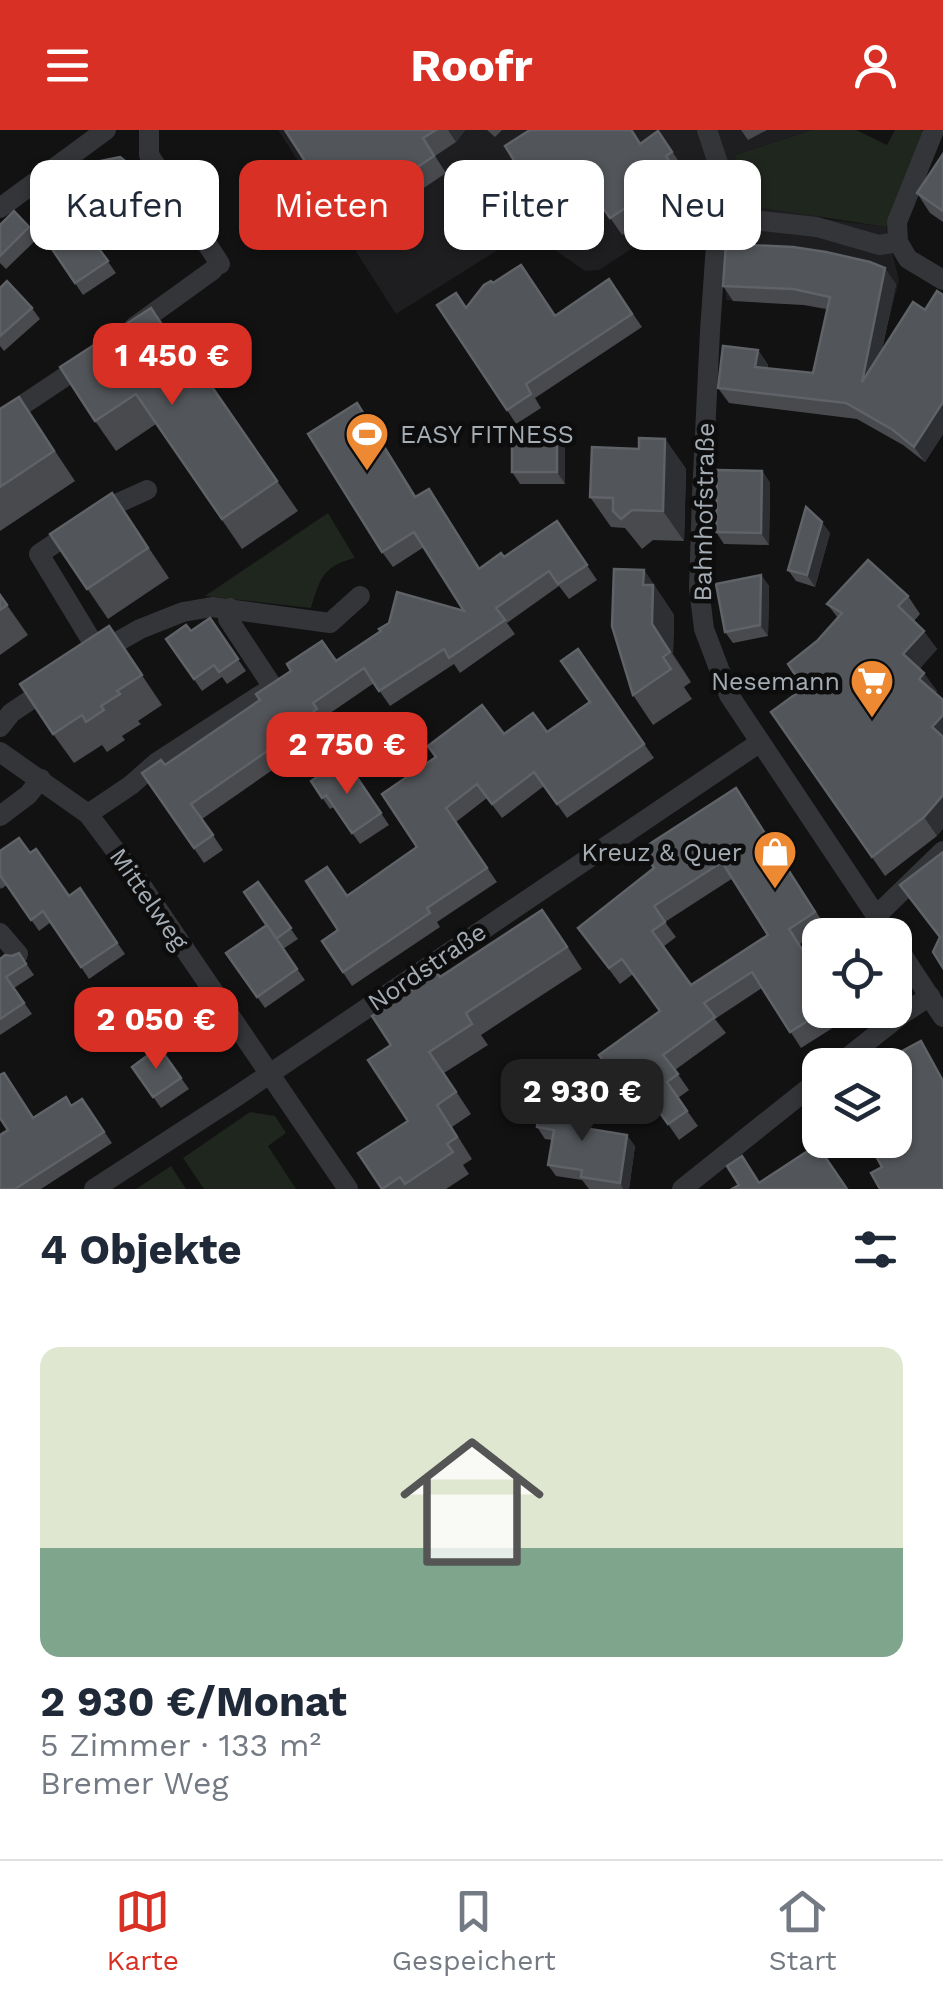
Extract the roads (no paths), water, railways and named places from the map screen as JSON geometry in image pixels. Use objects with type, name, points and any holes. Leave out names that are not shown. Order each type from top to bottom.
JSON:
[{"type":"street","points":[[0,208],[106,130]]},
{"type":"street","points":[[0,420],[110,346],[216,267],[150,155],[150,130]]},
{"type":"street","name":"Bahnhofstraße","points":[[707,130],[717,160]]},
{"type":"street","points":[[934,130],[898,222],[898,242],[908,258],[943,280]]},
{"type":"street","points":[[761,221],[817,228],[878,246],[898,242]]},
{"type":"street","name":"Bahnhofstraße","points":[[715,250],[700,588],[704,629],[729,694],[876,916]]},
{"type":"street","points":[[84,663],[39,554],[107,508],[146,490]]},
{"type":"street","points":[[0,727],[11,713],[84,663],[140,629],[183,612],[230,608],[330,623],[360,596]]},
{"type":"street","points":[[88,814],[156,763],[273,687],[228,619],[230,608]]},
{"type":"street","name":"Nordstraße","points":[[94,1189],[759,742]]},
{"type":"street","name":"Mittelweg","points":[[0,752],[88,814],[140,882],[348,1189]]},
{"type":"street","points":[[0,816],[28,795],[40,779]]},
{"type":"street","points":[[876,916],[943,851]]},
{"type":"street","points":[[0,933],[18,954]]},
{"type":"street","points":[[912,969],[943,1017]]},
{"type":"street","points":[[859,1048],[930,996]]},
{"type":"street","points":[[682,1189],[802,1094]]},
{"type":"place","name":"EASY FITNESS","points":[[367,472]]},
{"type":"place","name":"Nesemann","points":[[872,719]]},
{"type":"place","name":"Kreuz & Quer","points":[[775,890]]}]
